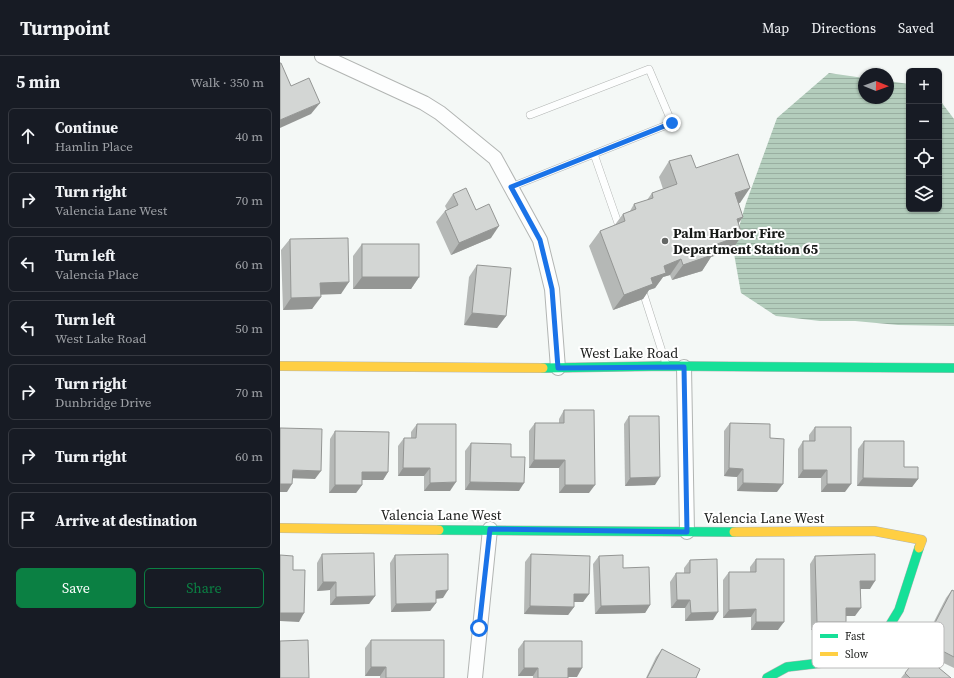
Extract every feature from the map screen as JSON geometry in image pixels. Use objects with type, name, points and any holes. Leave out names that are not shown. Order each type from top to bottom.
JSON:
[{"type":"street","points":[[322,56],[424,103],[440,113],[495,158],[540,240],[552,289],[558,368]]},
{"type":"street","name":"West Lake Road","points":[[280,366],[954,368]]},
{"type":"street","points":[[684,367],[687,532]]},
{"type":"street","name":"Valencia Lane West","points":[[280,528],[687,532],[874,531],[922,540],[900,610],[892,622]]},
{"type":"street","points":[[475,678],[490,529]]},
{"type":"street","name":"Valencia Lane West","points":[[767,678],[787,667],[812,664]]},
{"type":"lane","points":[[511,187],[672,123],[649,69],[530,115]]},
{"type":"lane","points":[[594,154],[619,226]]},
{"type":"lane","points":[[643,292],[667,366]]},
{"type":"shaded area","points":[[829,73],[858,77],[858,104],[894,104],[894,82],[906,84],[906,212],[942,212],[942,103],[954,119],[954,326],[898,325],[855,321],[820,321],[776,316],[741,293],[733,248],[746,203],[777,118]]},
{"type":"building","points":[[280,63],[291,86],[309,78],[320,103],[280,120]]},
{"type":"building","name":"Palm Harbor Fire Department Station 65","points":[[738,154],[750,188],[735,193],[743,217],[737,219],[742,235],[709,247],[712,255],[683,265],[681,259],[664,266],[666,273],[651,278],[653,284],[624,295],[600,231],[625,221],[623,214],[636,209],[634,204],[653,198],[652,193],[677,184],[669,161],[691,155],[696,168]]},
{"type":"building","points":[[466,188],[476,210],[489,204],[499,226],[459,243],[445,211],[458,205],[453,194]]},
{"type":"building","points":[[348,238],[349,282],[320,283],[321,297],[291,298],[290,239]]},
{"type":"building","points":[[362,244],[419,244],[419,277],[362,277]]},
{"type":"building","points":[[477,265],[511,268],[506,316],[472,313]]},
{"type":"building","points":[[564,410],[594,410],[595,485],[565,485],[565,460],[534,460],[535,423],[564,423]]},
{"type":"building","points":[[629,416],[659,416],[660,477],[630,478]]},
{"type":"building","points":[[730,423],[770,424],[770,438],[784,439],[783,484],[743,483],[743,469],[729,468]]},
{"type":"building","points":[[417,424],[456,424],[456,482],[430,483],[430,468],[403,468],[404,438],[416,438]]},
{"type":"building","points":[[815,427],[851,427],[851,484],[827,484],[827,470],[803,470],[803,441],[815,441]]},
{"type":"building","points":[[280,428],[322,429],[321,471],[293,470],[292,484],[280,484]]},
{"type":"building","points":[[335,431],[389,432],[388,472],[362,472],[362,485],[335,485]]},
{"type":"building","points":[[864,441],[904,441],[904,467],[918,467],[918,479],[863,478]]},
{"type":"building","points":[[471,443],[511,444],[511,457],[525,457],[524,483],[470,482]]},
{"type":"building","points":[[374,553],[375,596],[336,597],[336,582],[323,582],[322,554]]},
{"type":"building","points":[[448,554],[448,590],[436,591],[436,603],[396,604],[395,555]]},
{"type":"building","points":[[531,554],[590,556],[589,594],[574,594],[574,607],[530,606]]},
{"type":"building","points":[[875,554],[875,581],[860,581],[861,608],[846,608],[846,622],[817,622],[815,556]]},
{"type":"building","points":[[280,555],[293,556],[293,570],[305,570],[304,613],[280,613]]},
{"type":"building","points":[[623,555],[623,568],[649,567],[650,605],[601,606],[599,556]]},
{"type":"building","points":[[717,559],[718,612],[691,613],[690,600],[677,600],[676,573],[690,573],[690,560]]},
{"type":"building","points":[[756,559],[784,559],[784,622],[756,622],[756,609],[729,610],[729,572],[756,572]]},
{"type":"building","points":[[952,590],[954,591],[954,657],[944,652],[944,622],[935,622]]},
{"type":"building","points":[[308,640],[309,678],[280,678],[280,641]]},
{"type":"building","points":[[371,640],[444,640],[444,678],[386,678],[386,667],[371,667]]},
{"type":"building","points":[[524,641],[582,641],[582,668],[568,668],[568,678],[538,678],[538,668],[524,668]]},
{"type":"building","points":[[662,649],[700,669],[696,678],[647,678]]},
{"type":"building","points":[[909,668],[939,668],[951,678],[910,678],[905,673]]},
{"type":"traffic: fast","points":[[543,368],[667,366],[954,368]]},
{"type":"traffic: fast","points":[[439,530],[734,532]]},
{"type":"traffic: fast","points":[[892,622],[899,610],[919,548]]},
{"type":"traffic: fast","points":[[767,678],[787,667],[812,664]]},
{"type":"traffic: slow","points":[[280,366],[543,368]]},
{"type":"traffic: slow","points":[[280,528],[439,530]]},
{"type":"traffic: slow","points":[[734,532],[874,531],[922,540],[919,548]]},
{"type":"place","name":"Palm Harbor Fire Department Station 65","points":[[665,241]]},
{"type":"route","points":[[479,628],[490,529],[687,532],[684,367],[558,368],[552,289],[540,240],[511,187],[672,123]]}]
